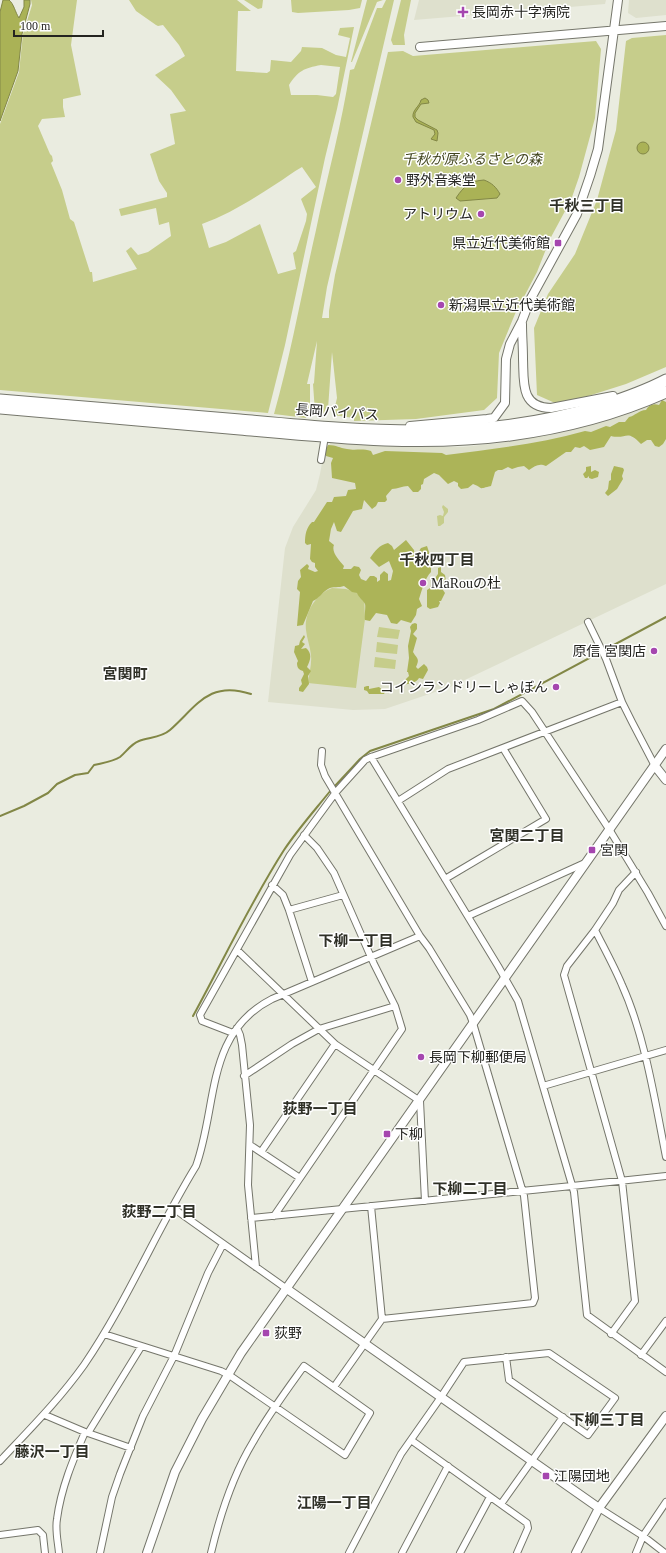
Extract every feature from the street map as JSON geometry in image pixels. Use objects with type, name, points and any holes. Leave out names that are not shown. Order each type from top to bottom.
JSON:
[{"type":"highway","name":"長岡バイパス","points":[[0,400],[299,430],[372,439],[452,440],[544,430],[602,415],[665,385]]},
{"type":"highway","name":"長岡バイパス","points":[[0,408],[299,430],[376,430],[413,432],[464,430],[517,424],[592,408],[665,385]]},
{"type":"street","points":[[376,430],[494,418],[505,403],[506,358],[510,344],[522,321],[534,292],[577,214],[598,149],[618,0]]},
{"type":"street","points":[[420,47],[666,26]]},
{"type":"street","points":[[522,321],[524,386],[529,398],[534,404],[551,408],[604,399],[647,385],[665,385]]},
{"type":"street","points":[[321,460],[324,442]]},
{"type":"street","points":[[588,622],[606,658],[622,702],[655,766],[666,780]]},
{"type":"street","points":[[256,1267],[248,1185],[250,1126],[240,1035],[235,1030],[202,1021],[200,1015],[290,855],[336,792],[364,760],[478,720],[522,701],[532,712],[609,828],[636,872],[666,926]]},
{"type":"street","points":[[398,801],[448,769],[622,702]]},
{"type":"street","points":[[445,879],[546,818],[503,748]]},
{"type":"street","points":[[147,1553],[175,1472],[202,1419],[241,1353],[420,1101],[609,828],[666,749]]},
{"type":"street","points":[[322,751],[322,769],[420,936],[466,1008],[473,1023],[522,1191],[535,1298],[533,1304],[382,1319]]},
{"type":"street","points":[[371,757],[505,977],[518,1001],[574,1192],[586,1313],[588,1318],[666,1372]]},
{"type":"street","points":[[274,1216],[402,1029],[395,1006],[329,865],[317,848],[304,835]]},
{"type":"street","points":[[468,916],[586,863]]},
{"type":"street","points":[[611,1334],[635,1301],[622,1181],[564,975],[567,966],[595,930],[613,903],[619,890],[636,872]]},
{"type":"street","points":[[272,885],[283,895],[312,982]]},
{"type":"street","points":[[289,910],[343,895]]},
{"type":"street","points":[[595,930],[623,985],[638,1030],[645,1056],[666,1157]]},
{"type":"street","points":[[0,1461],[45,1414],[73,1380],[104,1334],[196,1166],[202,1149],[223,1053],[235,1030],[256,1008],[283,994],[420,936]]},
{"type":"street","points":[[237,950],[335,1044],[420,1101]]},
{"type":"street","points":[[244,1076],[292,1044],[319,1029],[395,1006]]},
{"type":"street","points":[[261,1152],[335,1044]]},
{"type":"street","points":[[543,1086],[666,1050]]},
{"type":"street","points":[[420,1101],[425,1201]]},
{"type":"street","points":[[250,1145],[300,1178]]},
{"type":"street","points":[[251,1218],[342,1210],[666,1176]]},
{"type":"street","points":[[334,1387],[382,1319],[371,1206]]},
{"type":"street","points":[[173,1208],[599,1508],[643,1536],[665,1553]]},
{"type":"street","points":[[100,1553],[112,1497],[143,1416],[174,1356],[208,1273],[223,1244]]},
{"type":"street","points":[[641,1355],[666,1321]]},
{"type":"street","points":[[104,1334],[229,1375],[275,1406],[345,1455],[370,1413],[304,1366],[275,1406],[252,1443],[224,1507],[211,1553]]},
{"type":"street","points":[[59,1553],[57,1519],[66,1477],[87,1433],[142,1347]]},
{"type":"street","points":[[349,1553],[401,1454],[464,1362],[506,1357],[549,1353],[615,1398],[588,1435],[509,1380],[506,1357]]},
{"type":"street","points":[[45,1414],[87,1433],[131,1448]]},
{"type":"street","points":[[576,1553],[599,1508],[666,1416]]},
{"type":"street","points":[[501,1504],[563,1417]]},
{"type":"street","points":[[411,1440],[526,1522],[528,1526],[517,1553]]},
{"type":"street","points":[[402,1553],[448,1466]]},
{"type":"street","points":[[460,1553],[490,1497]]},
{"type":"street","points":[[636,1553],[643,1536],[666,1502]]},
{"type":"street","points":[[0,1535],[38,1530],[43,1535],[45,1553]]},
{"type":"shaded area","points":[[3,0],[9,0],[11,2],[19,18],[24,7],[24,0],[30,0],[30,4],[22,34],[18,71],[0,121],[0,12]]},
{"type":"shaded area","name":"長岡赤十字病院","points":[[419,0],[606,0],[605,4],[414,20]]},
{"type":"shaded area","points":[[629,0],[666,0],[666,15],[636,18],[628,13]]},
{"type":"shaded area","points":[[425,98],[429,103],[421,104],[415,113],[415,117],[437,130],[437,141],[431,139],[435,134],[434,130],[416,122],[413,117],[414,112],[421,100]]},
{"type":"shaded area","points":[[641,142],[645,142],[649,148],[645,154],[641,154],[637,150],[637,146]]},
{"type":"shaded area","points":[[484,180],[492,184],[497,189],[500,194],[497,198],[460,201],[456,198],[462,190],[471,183]]},
{"type":"shaded area","points":[[666,397],[666,584],[450,687],[385,709],[353,710],[268,702],[285,548],[293,527],[316,490],[324,452],[331,442],[433,447],[463,447],[500,443],[564,431]]},
{"type":"shaded area","points":[[662,400],[666,402],[666,439],[659,447],[655,446],[651,440],[647,440],[641,444],[629,435],[616,437],[611,436],[604,447],[590,450],[584,446],[580,448],[575,447],[571,452],[566,452],[546,466],[539,465],[529,470],[524,466],[512,469],[508,467],[498,470],[495,472],[491,486],[480,488],[473,484],[468,488],[461,489],[458,486],[458,483],[454,481],[448,484],[439,475],[434,473],[424,479],[421,489],[418,492],[413,492],[408,486],[392,489],[386,496],[387,500],[385,502],[378,502],[372,509],[364,500],[362,509],[353,511],[341,532],[337,531],[334,522],[331,529],[329,541],[334,545],[333,548],[335,553],[344,566],[343,569],[351,569],[354,566],[359,567],[361,570],[359,575],[361,579],[366,581],[370,576],[374,576],[377,578],[377,582],[380,580],[380,575],[384,571],[388,574],[388,581],[391,580],[393,571],[389,561],[379,567],[370,558],[382,545],[388,543],[394,550],[406,540],[414,550],[415,557],[421,548],[427,546],[431,558],[431,572],[425,581],[419,599],[422,606],[417,609],[416,615],[411,623],[401,620],[397,624],[391,623],[387,615],[376,613],[370,621],[365,620],[365,604],[357,593],[352,592],[344,586],[328,589],[313,601],[303,625],[297,626],[300,592],[297,589],[298,581],[301,577],[300,570],[307,564],[309,566],[308,569],[315,572],[318,571],[315,567],[315,563],[310,559],[311,544],[307,545],[305,543],[307,529],[312,522],[314,522],[327,502],[332,502],[334,497],[346,496],[348,490],[356,489],[355,483],[332,478],[331,463],[333,458],[326,456],[326,449],[328,445],[334,445],[350,450],[367,450],[371,451],[373,455],[385,451],[442,453],[446,455],[481,451],[533,443],[585,431],[591,432],[606,426],[610,427],[619,422],[625,422],[629,417],[646,410],[651,405],[659,405]]},
{"type":"shaded area","points":[[591,466],[591,472],[595,470],[599,472],[598,477],[592,479],[589,478],[589,476],[585,478],[583,474],[586,471],[586,467]]},
{"type":"shaded area","points":[[614,466],[623,468],[623,479],[617,489],[608,496],[605,493],[608,489],[609,481],[611,480],[611,474]]},
{"type":"shaded area","points":[[441,567],[441,572],[445,575],[446,581],[443,590],[445,593],[441,601],[439,601],[440,603],[438,607],[430,609],[427,607],[427,590],[430,588],[438,574],[438,568]]},
{"type":"shaded area","points":[[415,623],[417,624],[417,629],[413,634],[417,638],[413,652],[418,660],[416,667],[418,669],[424,664],[428,670],[423,679],[419,678],[413,683],[404,684],[405,680],[409,676],[407,672],[409,658],[408,646],[411,631],[410,627]]},
{"type":"shaded area","points":[[304,635],[305,637],[302,642],[305,644],[301,649],[306,648],[310,653],[310,660],[307,667],[311,671],[308,676],[309,684],[303,692],[299,691],[299,688],[302,684],[301,680],[304,674],[298,667],[298,661],[294,652],[295,646],[299,645]]},
{"type":"shaded area","points":[[369,686],[369,689],[379,687],[385,692],[384,694],[369,694],[364,690],[364,687]]},
{"type":"green space","points":[[31,0],[77,0],[71,45],[81,95],[63,99],[65,117],[42,119],[38,126],[52,156],[53,161],[51,163],[62,190],[70,219],[74,222],[90,272],[92,272],[93,282],[137,269],[126,251],[131,247],[138,255],[148,252],[171,236],[169,222],[159,225],[156,208],[121,216],[119,209],[167,197],[167,193],[159,181],[150,154],[175,144],[170,114],[186,111],[171,90],[155,75],[185,56],[179,45],[163,25],[156,25],[136,11],[129,0],[237,0],[251,11],[238,11],[236,71],[267,73],[270,71],[271,60],[291,62],[301,51],[302,47],[322,48],[336,55],[346,57],[350,38],[338,35],[340,28],[354,27],[285,345],[268,413],[0,390],[0,124],[19,72],[23,34],[32,5]],"holes":[[[321,65],[340,67],[336,94],[333,97],[317,95],[291,95],[289,85],[295,76],[310,67]],[[302,167],[316,187],[301,199],[307,214],[296,251],[293,253],[296,269],[278,274],[260,224],[226,242],[209,248],[202,224],[240,206]]]},
{"type":"green space","points":[[244,0],[263,0],[262,8],[258,9]]},
{"type":"green space","points":[[291,0],[362,0],[360,8],[298,13],[292,12]]},
{"type":"green space","points":[[367,0],[383,0],[377,2],[351,62]]},
{"type":"green space","name":"千秋が原ふるさとの森","points":[[386,0],[394,0],[327,287],[322,318],[329,318],[335,275],[388,52],[403,51],[413,56],[596,41],[601,49],[595,118],[579,177],[571,200],[550,239],[537,272],[515,314],[499,353],[497,398],[484,410],[416,419],[354,421],[354,418],[333,415],[337,398],[332,352],[328,409],[324,417],[320,417],[319,413],[315,412],[313,384],[317,341],[307,384],[310,384],[310,411],[306,418],[274,414],[339,130],[350,70],[354,69],[377,8],[382,8]]},
{"type":"green space","points":[[401,0],[411,0],[404,35],[405,45],[393,45],[391,40]]},
{"type":"green space","points":[[666,35],[666,367],[626,384],[585,397],[555,403],[537,395],[534,328],[548,294],[575,254],[597,200],[616,130],[626,41],[632,38]]},
{"type":"green space","points":[[443,505],[448,509],[448,512],[444,517],[444,523],[438,526],[437,516],[443,516]]},
{"type":"green space","points":[[332,588],[346,589],[364,595],[365,619],[356,688],[308,683],[311,665],[311,652],[306,630],[307,617],[316,599]]},
{"type":"green space","points":[[379,627],[400,630],[398,639],[377,637]]},
{"type":"green space","points":[[377,642],[398,645],[397,654],[376,652]]},
{"type":"green space","points":[[375,657],[396,660],[395,669],[374,667]]},
{"type":"waterway","points":[[334,787],[360,759],[370,751],[494,709],[666,617]]},
{"type":"waterway","points":[[0,816],[24,806],[48,793],[57,784],[75,775],[88,773],[94,765],[117,759],[136,742],[166,733],[196,704],[214,693],[224,690],[251,694]]},
{"type":"waterway","points":[[193,1016],[248,911],[284,850],[331,790]]},
{"type":"place","name":"長岡赤十字病院","points":[[463,12]]},
{"type":"place","name":"野外音楽堂","points":[[398,180]]},
{"type":"place","name":"アトリウム","points":[[481,214]]},
{"type":"place","name":"県立近代美術館","points":[[558,243]]},
{"type":"place","name":"新潟県立近代美術館","points":[[441,305]]},
{"type":"place","name":"MaRouの杜","points":[[423,583]]},
{"type":"place","name":"原信 宮関店","points":[[654,651]]},
{"type":"place","name":"コインランドリーしゃぼん","points":[[556,687]]},
{"type":"place","name":"宮関","points":[[592,850]]},
{"type":"place","name":"長岡下柳郵便局","points":[[421,1057]]},
{"type":"place","name":"下柳","points":[[387,1134]]},
{"type":"place","name":"荻野","points":[[266,1333]]},
{"type":"place","name":"江陽団地","points":[[546,1476]]},
{"type":"district","name":"千秋三丁目","points":[[587,206]]},
{"type":"district","name":"千秋四丁目","points":[[437,560]]},
{"type":"district","name":"宮関町","points":[[125,674]]},
{"type":"district","name":"宮関二丁目","points":[[527,836]]},
{"type":"district","name":"下柳一丁目","points":[[356,941]]},
{"type":"district","name":"荻野一丁目","points":[[320,1109]]},
{"type":"district","name":"下柳二丁目","points":[[470,1189]]},
{"type":"district","name":"荻野二丁目","points":[[159,1212]]},
{"type":"district","name":"下柳三丁目","points":[[607,1420]]},
{"type":"district","name":"藤沢一丁目","points":[[52,1452]]},
{"type":"district","name":"江陽一丁目","points":[[334,1503]]}]
